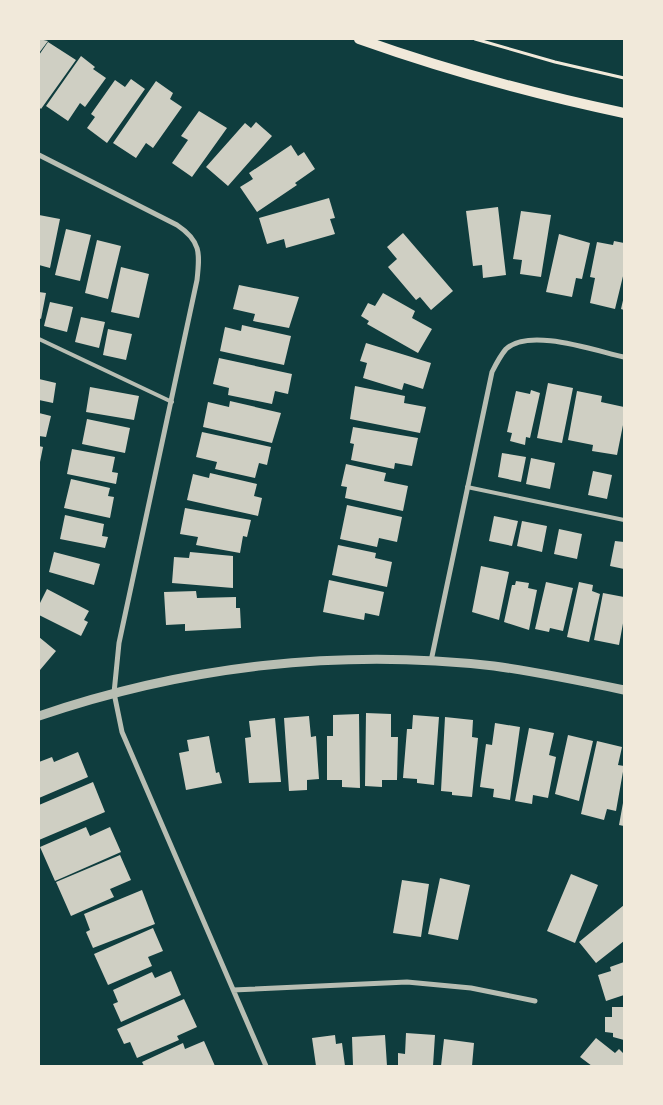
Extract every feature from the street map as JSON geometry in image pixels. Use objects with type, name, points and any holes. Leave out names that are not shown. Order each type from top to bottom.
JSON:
[{"type":"main road","points":[[359,39],[422,62],[488,81],[540,95],[624,113]]},
{"type":"street","points":[[39,155],[177,225],[188,233],[196,243],[198,252],[197,280],[119,643],[114,693],[122,732],[266,1066]]},
{"type":"street","points":[[430,661],[492,372],[507,349],[519,342],[549,340],[624,357]]},
{"type":"street","points":[[39,716],[114,693],[190,675],[245,666],[335,659],[430,661],[529,671],[624,690]]},
{"type":"street","points":[[233,990],[407,982],[471,988],[535,1001]]},
{"type":"lane","points":[[39,339],[172,402]]},
{"type":"lane","points":[[466,487],[624,520]]},
{"type":"path","points":[[476,39],[555,62],[624,78]]},
{"type":"building","points":[[39,39],[48,41],[39,53]]},
{"type":"building","points":[[48,42],[76,60],[41,109],[39,107],[39,55]]},
{"type":"building","points":[[81,56],[95,67],[93,69],[106,78],[85,107],[80,103],[68,121],[46,106]]},
{"type":"building","points":[[131,79],[145,89],[107,143],[87,128],[95,117],[91,114],[115,80],[125,87]]},
{"type":"building","points":[[156,81],[173,93],[170,99],[182,107],[153,148],[146,143],[136,158],[113,143]]},
{"type":"building","points":[[199,111],[227,128],[192,177],[172,163],[188,140],[181,136]]},
{"type":"building","points":[[256,122],[272,136],[228,186],[206,167],[245,123],[251,128]]},
{"type":"building","points":[[291,145],[298,156],[304,152],[315,169],[295,183],[297,185],[257,212],[240,187],[253,179],[249,173]]},
{"type":"building","points":[[329,198],[335,218],[330,219],[335,234],[286,248],[284,239],[267,244],[259,218]]},
{"type":"building","points":[[498,207],[506,275],[483,278],[482,265],[473,266],[466,211]]},
{"type":"building","points":[[521,211],[551,215],[541,277],[520,274],[522,260],[513,259]]},
{"type":"building","points":[[39,215],[60,219],[50,268],[39,265]]},
{"type":"building","points":[[66,229],[91,235],[80,281],[55,275]]},
{"type":"building","points":[[403,233],[453,291],[431,310],[420,297],[416,300],[388,267],[397,259],[387,247]]},
{"type":"building","points":[[559,234],[590,243],[582,279],[576,278],[572,297],[546,292]]},
{"type":"building","points":[[97,240],[121,246],[108,299],[85,293]]},
{"type":"building","points":[[614,241],[624,243],[624,272],[615,309],[590,303],[595,278],[590,277],[597,242],[613,245]]},
{"type":"building","points":[[121,267],[149,274],[139,318],[111,312]]},
{"type":"building","points":[[239,285],[299,297],[289,328],[253,321],[255,314],[233,309]]},
{"type":"building","points":[[39,292],[46,293],[41,319],[39,318]]},
{"type":"building","points":[[383,293],[415,311],[412,318],[432,329],[418,353],[367,324],[369,321],[361,316],[368,303],[375,306]]},
{"type":"building","points":[[624,296],[624,310],[621,309]]},
{"type":"building","points":[[50,302],[73,307],[67,332],[44,326]]},
{"type":"building","points":[[81,317],[105,322],[99,348],[75,342]]},
{"type":"building","points":[[242,325],[291,336],[284,365],[220,351],[225,327],[241,331]]},
{"type":"building","points":[[108,329],[132,334],[126,360],[103,355]]},
{"type":"building","points":[[366,343],[431,363],[423,389],[404,383],[402,390],[363,378],[367,363],[360,361]]},
{"type":"building","points":[[219,358],[292,374],[288,394],[275,391],[272,404],[228,395],[229,388],[213,384]]},
{"type":"building","points":[[39,379],[56,383],[53,403],[39,400]]},
{"type":"building","points":[[548,383],[573,388],[562,443],[537,438]]},
{"type":"building","points":[[355,386],[405,396],[404,403],[426,407],[420,433],[350,419]]},
{"type":"building","points":[[90,387],[139,396],[134,420],[86,412]]},
{"type":"building","points":[[531,390],[540,393],[530,438],[526,437],[525,445],[510,441],[512,433],[507,432],[516,391],[530,394]]},
{"type":"building","points":[[577,391],[602,396],[601,402],[624,407],[624,420],[617,455],[592,451],[593,445],[568,440]]},
{"type":"building","points":[[230,401],[281,413],[272,443],[203,427],[208,402],[229,407]]},
{"type":"building","points":[[39,413],[51,416],[46,437],[39,436]]},
{"type":"building","points":[[87,419],[130,428],[125,453],[82,444]]},
{"type":"building","points":[[353,427],[418,438],[412,466],[395,463],[394,469],[351,460],[354,444],[350,443]]},
{"type":"building","points":[[202,432],[271,447],[267,465],[259,463],[255,478],[215,469],[217,462],[196,457]]},
{"type":"building","points":[[39,446],[43,447],[40,462],[39,462]]},
{"type":"building","points":[[72,449],[115,457],[112,472],[118,473],[116,484],[67,474]]},
{"type":"building","points":[[502,453],[526,457],[521,482],[498,477]]},
{"type":"building","points":[[531,458],[555,463],[550,489],[526,484]]},
{"type":"building","points":[[346,464],[386,473],[384,481],[408,486],[403,511],[345,498],[347,487],[341,486]]},
{"type":"building","points":[[593,471],[612,475],[607,499],[588,495]]},
{"type":"building","points":[[210,473],[257,484],[254,496],[262,498],[258,516],[187,500],[193,474],[209,478]]},
{"type":"building","points":[[71,479],[110,488],[108,496],[114,497],[110,518],[64,508]]},
{"type":"building","points":[[347,505],[402,517],[397,542],[379,538],[377,547],[340,539]]},
{"type":"building","points":[[185,508],[251,520],[247,537],[243,536],[240,553],[196,545],[198,537],[180,534]]},
{"type":"building","points":[[65,515],[104,524],[102,536],[108,537],[105,548],[60,539]]},
{"type":"building","points":[[494,516],[518,521],[512,546],[489,541]]},
{"type":"building","points":[[522,521],[547,526],[542,552],[517,546]]},
{"type":"building","points":[[559,529],[582,534],[577,559],[554,554]]},
{"type":"building","points":[[615,541],[624,542],[624,569],[610,566]]},
{"type":"building","points":[[338,545],[376,553],[375,558],[392,562],[387,587],[332,575]]},
{"type":"building","points":[[54,552],[100,564],[94,585],[49,572]]},
{"type":"building","points":[[190,552],[233,556],[233,588],[172,583],[174,557],[189,558]]},
{"type":"building","points":[[481,566],[509,572],[499,620],[472,612]]},
{"type":"building","points":[[329,580],[384,592],[379,616],[365,613],[364,620],[323,612]]},
{"type":"building","points":[[516,581],[529,583],[528,588],[537,590],[529,630],[504,622],[512,585],[515,585]]},
{"type":"building","points":[[546,582],[573,588],[563,631],[550,628],[549,632],[535,629]]},
{"type":"building","points":[[579,582],[593,585],[592,591],[600,594],[589,642],[567,637]]},
{"type":"building","points":[[47,589],[89,611],[84,620],[88,622],[81,636],[39,615],[39,605]]},
{"type":"building","points":[[196,591],[197,598],[236,597],[236,608],[240,608],[241,628],[185,631],[185,624],[166,625],[164,592]]},
{"type":"building","points":[[603,593],[624,597],[624,618],[619,645],[594,640]]},
{"type":"building","points":[[39,637],[56,651],[40,670],[39,668]]},
{"type":"building","points":[[366,713],[391,714],[391,737],[398,737],[397,780],[382,780],[382,787],[365,786]]},
{"type":"building","points":[[359,714],[360,788],[342,787],[342,780],[327,780],[327,736],[333,736],[333,715]]},
{"type":"building","points":[[413,715],[439,717],[434,785],[417,783],[417,779],[403,778],[407,729],[412,729]]},
{"type":"building","points":[[309,716],[311,737],[316,736],[319,779],[307,780],[307,790],[289,791],[284,718]]},
{"type":"building","points":[[445,717],[473,720],[472,737],[478,738],[472,797],[452,795],[452,792],[441,791]]},
{"type":"building","points":[[275,718],[281,782],[249,783],[245,738],[251,737],[249,721]]},
{"type":"building","points":[[495,723],[520,727],[510,800],[493,797],[494,789],[480,787],[486,744],[492,745]]},
{"type":"building","points":[[529,728],[554,733],[549,755],[556,757],[548,798],[533,795],[532,804],[515,801]]},
{"type":"building","points":[[568,735],[593,741],[579,801],[555,794]]},
{"type":"building","points":[[209,736],[216,773],[219,772],[222,783],[186,790],[179,753],[189,751],[187,740]]},
{"type":"building","points":[[597,741],[622,747],[618,765],[624,766],[616,811],[607,809],[604,820],[581,814]]},
{"type":"building","points":[[78,752],[88,777],[39,798],[39,762],[52,757],[54,762]]},
{"type":"building","points":[[93,782],[105,812],[39,840],[39,805]]},
{"type":"building","points":[[624,803],[624,826],[619,825]]},
{"type":"building","points":[[86,827],[90,836],[110,827],[121,852],[55,881],[40,847]]},
{"type":"building","points":[[120,855],[131,880],[110,889],[114,897],[71,916],[56,882]]},
{"type":"building","points":[[571,874],[598,885],[575,943],[547,931]]},
{"type":"building","points":[[440,878],[470,885],[458,940],[428,934]]},
{"type":"building","points":[[402,880],[429,884],[421,937],[393,933]]},
{"type":"building","points":[[142,890],[155,924],[93,948],[86,932],[90,930],[84,914]]},
{"type":"building","points":[[624,905],[624,941],[596,963],[579,942]]},
{"type":"building","points":[[153,928],[163,951],[148,957],[152,966],[108,985],[94,954]]},
{"type":"building","points":[[624,962],[624,995],[606,1001],[598,975],[611,971],[610,967]]},
{"type":"building","points":[[171,971],[181,995],[121,1022],[113,1004],[118,1002],[113,990],[152,972],[155,978]]},
{"type":"building","points":[[184,999],[197,1027],[177,1036],[179,1040],[137,1058],[130,1042],[124,1044],[117,1029]]},
{"type":"building","points":[[612,1007],[624,1007],[624,1040],[613,1037],[613,1033],[605,1032],[605,1017],[612,1017]]},
{"type":"building","points":[[406,1033],[435,1035],[433,1066],[398,1066],[398,1053],[405,1054]]},
{"type":"building","points":[[335,1035],[336,1044],[342,1043],[345,1066],[316,1066],[312,1038]]},
{"type":"building","points":[[385,1035],[387,1066],[353,1066],[352,1037]]},
{"type":"building","points":[[596,1038],[615,1053],[619,1049],[624,1054],[624,1066],[592,1066],[580,1057]]},
{"type":"building","points":[[444,1039],[474,1043],[472,1066],[441,1066]]},
{"type":"building","points":[[204,1041],[215,1066],[144,1066],[142,1062],[183,1043],[185,1049]]}]
